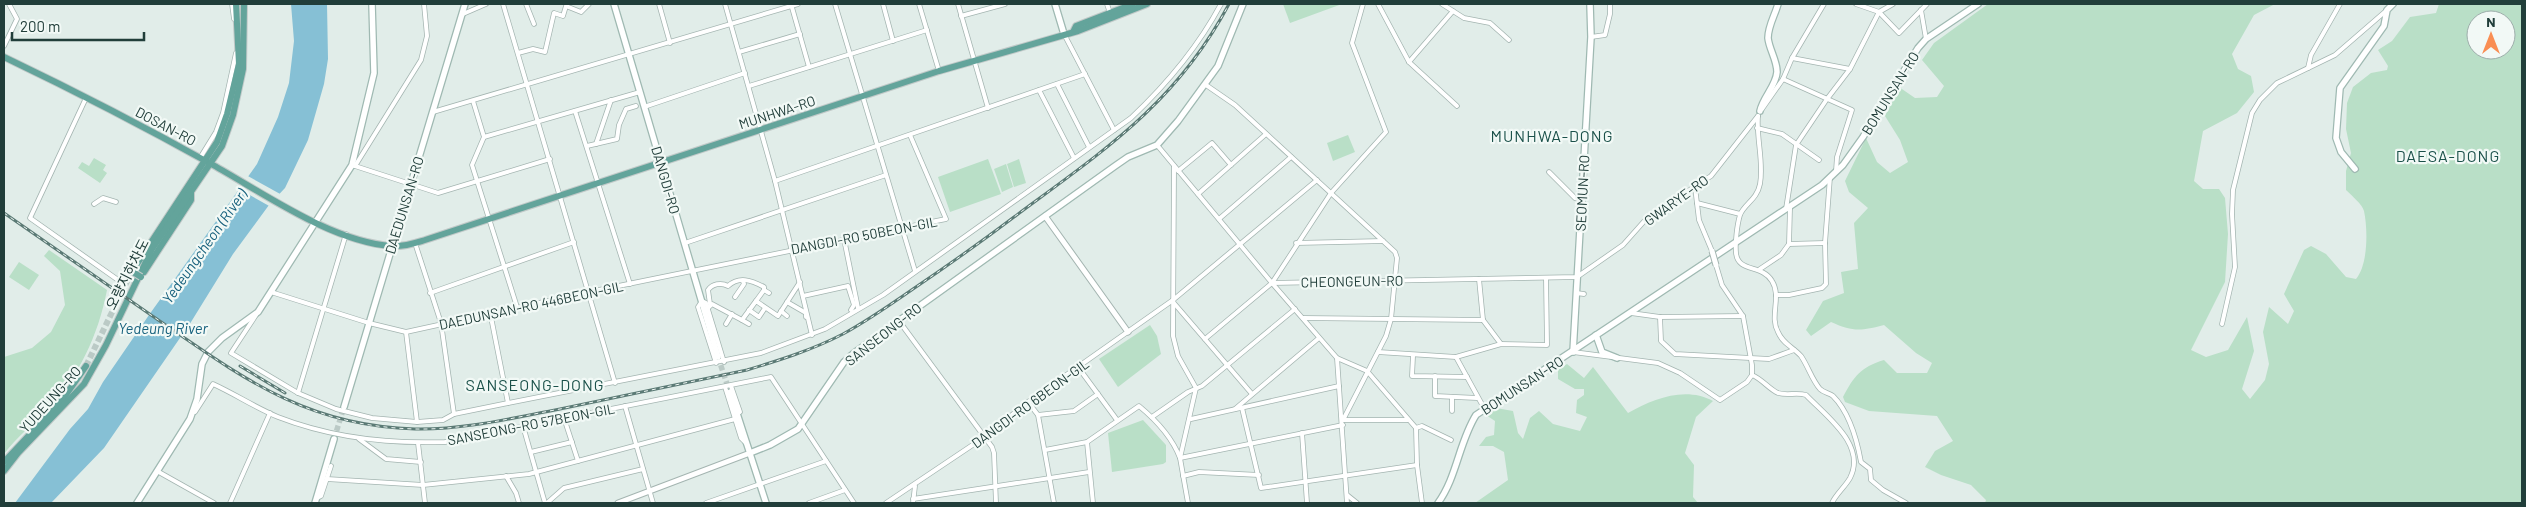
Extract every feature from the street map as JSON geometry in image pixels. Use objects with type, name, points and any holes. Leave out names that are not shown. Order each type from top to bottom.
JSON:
[{"type":"main road","points":[[187,192],[207,162],[224,122],[240,43],[236,4]]},
{"type":"main road","points":[[207,162],[222,146],[239,89],[244,55],[244,4]]},
{"type":"main road","points":[[137,503],[190,419],[197,399],[202,364],[208,352],[222,338],[258,312],[354,166],[374,73],[372,4]]},
{"type":"main road","name":"DAEDUNSAN-RO","points":[[344,407],[465,4]]},
{"type":"main road","name":"DANGDI-RO","points":[[614,4],[720,361]]},
{"type":"main road","points":[[1055,4],[1064,34]]},
{"type":"main road","points":[[1125,10],[1131,4]]},
{"type":"main road","name":"MUNHWA-RO","points":[[1074,30],[1076,26],[1110,13],[1147,4]]},
{"type":"main road","points":[[1125,10],[1154,4]]},
{"type":"main road","name":"SANSEONG-RO","points":[[750,453],[770,445],[803,424],[844,362],[1128,157],[1156,145],[1206,85],[1218,66],[1243,4]]},
{"type":"main road","name":"SEOMUN-RO","points":[[1573,352],[1591,37],[1590,4]]},
{"type":"main road","points":[[1759,114],[1762,100],[1774,83],[1777,72],[1768,38],[1778,4]]},
{"type":"main road","name":"BOMUNSAN-RO","points":[[1438,503],[1446,492],[1469,427],[1484,408],[1573,352],[1737,241],[1788,209],[1830,177],[1864,136],[1910,59],[1926,39],[1976,4]]},
{"type":"main road","points":[[2355,168],[2341,152],[2336,138],[2340,88],[2384,26],[2387,10],[2393,4]]},
{"type":"main road","name":"MUNHWA-RO","points":[[315,223],[346,234],[392,246],[414,243],[862,98],[938,71],[1074,30],[1078,31],[1125,10]]},
{"type":"main road","name":"DOSAN-RO","points":[[4,57],[207,162],[315,223]]},
{"type":"main road","points":[[179,191],[187,192],[191,200],[141,277],[129,271],[179,191]]},
{"type":"main road","name":"오량지하차도","points":[[96,366],[137,276],[187,192]]},
{"type":"main road","points":[[1596,336],[1602,352],[1616,358]]},
{"type":"main road","name":"YUDEUNG-RO","points":[[4,462],[63,399],[86,366]]},
{"type":"main road","name":"YUDEUNG-RO","points":[[4,471],[18,453],[84,384],[96,366]]},
{"type":"main road","points":[[731,389],[766,503]]},
{"type":"main road","points":[[316,501],[334,439]]},
{"type":"street","points":[[4,46],[17,19],[9,4]]},
{"type":"street","points":[[232,4],[236,70]]},
{"type":"street","points":[[424,4],[427,36],[421,60],[354,166],[438,193],[550,159]]},
{"type":"street","points":[[462,14],[486,4]]},
{"type":"street","points":[[503,4],[615,383]]},
{"type":"street","points":[[526,4],[534,24]]},
{"type":"street","points":[[518,53],[533,49],[544,52],[554,13],[563,16],[566,6],[581,12],[589,4]]},
{"type":"street","points":[[666,4],[660,5],[670,43]]},
{"type":"street","points":[[725,4],[783,210],[812,335]]},
{"type":"street","points":[[433,112],[629,56],[798,4]]},
{"type":"street","points":[[835,4],[915,271]]},
{"type":"street","points":[[883,4],[894,41]]},
{"type":"street","points":[[919,4],[938,71]]},
{"type":"street","points":[[958,4],[988,108]]},
{"type":"street","points":[[962,16],[1005,4]]},
{"type":"street","points":[[1107,4],[1110,13]]},
{"type":"street","points":[[258,312],[232,353],[298,393],[348,413],[417,422],[443,420],[454,414],[761,353],[812,335],[883,295],[1131,118],[1171,77],[1211,23],[1221,4]]},
{"type":"street","points":[[1205,339],[1272,283],[1331,193],[1386,132],[1352,43],[1363,4]]},
{"type":"street","points":[[1378,4],[1409,62],[1457,106]]},
{"type":"street","points":[[1442,4],[1464,18],[1490,24],[1509,40]]},
{"type":"street","points":[[1591,37],[1605,35],[1610,14],[1610,4]]},
{"type":"street","name":"GWARYE-RO","points":[[1577,277],[1623,245],[1646,218],[1711,176],[1784,79],[1792,58],[1824,4]]},
{"type":"street","points":[[1856,4],[1879,12],[1899,33],[1927,4]]},
{"type":"street","points":[[1760,269],[1781,255],[1789,244],[1788,209],[1796,145],[1850,69],[1879,12],[1893,4]]},
{"type":"street","points":[[2308,68],[2311,55],[2340,4]]},
{"type":"street","points":[[791,5],[809,67]]},
{"type":"street","points":[[1921,10],[1926,39]]},
{"type":"street","points":[[2222,324],[2235,267],[2232,214],[2233,190],[2252,113],[2266,94],[2287,77],[2335,55],[2387,10]]},
{"type":"street","points":[[1409,62],[1453,11]]},
{"type":"street","points":[[749,86],[927,30]]},
{"type":"street","points":[[739,52],[800,34]]},
{"type":"street","points":[[1064,34],[1114,130]]},
{"type":"street","points":[[1792,58],[1850,69]]},
{"type":"street","points":[[644,107],[745,73]]},
{"type":"street","points":[[775,181],[1085,74]]},
{"type":"street","points":[[1784,79],[1827,99]]},
{"type":"street","points":[[1057,84],[1089,147]]},
{"type":"street","points":[[1206,85],[1235,106],[1395,252],[1397,258],[1391,319],[1378,352],[1343,423]]},
{"type":"street","points":[[1039,90],[1074,158]]},
{"type":"street","points":[[484,137],[640,92]]},
{"type":"street","points":[[86,98],[30,218],[118,280]]},
{"type":"street","name":"BOMUNSAN-RO","points":[[1827,99],[1852,110],[1837,157],[1836,171]]},
{"type":"street","points":[[596,144],[611,100]]},
{"type":"street","points":[[473,101],[484,137],[472,166],[517,307]]},
{"type":"street","points":[[586,146],[617,139],[619,125],[626,109],[636,106]]},
{"type":"street","points":[[575,111],[630,284]]},
{"type":"street","points":[[1759,114],[1757,128],[1761,181],[1755,198],[1740,214],[1736,254],[1740,264],[1760,269],[1772,280],[1776,295],[1774,325],[1783,342],[1800,355],[1819,388],[1833,396],[1845,411],[1858,445],[1860,462],[1870,469],[1871,480],[1883,490],[1906,503]]},
{"type":"street","points":[[1757,128],[1782,134],[1819,160]]},
{"type":"street","points":[[1198,194],[1266,134]]},
{"type":"street","name":"DANGDI-RO 50BEON-GIL","points":[[693,271],[946,219],[910,135]]},
{"type":"street","points":[[1178,171],[1212,143],[1231,165]]},
{"type":"street","points":[[1156,145],[1337,358],[1367,371],[1416,428],[1417,465],[1422,503]]},
{"type":"street","points":[[1219,219],[1291,157]]},
{"type":"street","points":[[1174,166],[1173,301],[1175,349],[1196,388],[1191,419],[1180,458]]},
{"type":"street","points":[[1549,172],[1575,198],[1582,200]]},
{"type":"street","points":[[685,243],[886,175]]},
{"type":"street","points":[[1776,295],[1789,295],[1825,287],[1825,243],[1830,177]]},
{"type":"street","name":"DANGDI-RO 6BEON-GIL","points":[[886,503],[915,486],[986,436],[1028,402],[1173,301],[1317,180]]},
{"type":"street","points":[[1695,187],[1699,220],[1712,251],[1722,285],[1743,316],[1751,358],[1752,375],[1762,379],[1774,391],[1782,394],[1798,393],[1806,395],[1848,439],[1853,451],[1854,465],[1850,478],[1832,503]]},
{"type":"street","points":[[94,204],[103,198],[116,202]]},
{"type":"street","points":[[1697,203],[1740,214]]},
{"type":"street","points":[[1045,216],[1128,332]]},
{"type":"street","points":[[298,393],[346,234]]},
{"type":"street","points":[[844,239],[858,308]]},
{"type":"street","points":[[1296,244],[1383,241]]},
{"type":"street","points":[[430,293],[574,242]]},
{"type":"street","points":[[414,243],[442,324],[454,414]]},
{"type":"street","points":[[1789,244],[1825,243]]},
{"type":"street","name":"DAEDUNSAN-RO 446BEON-GIL","points":[[271,292],[323,310],[406,332],[490,312],[693,271]]},
{"type":"street","name":"CHEONGEUN-RO","points":[[1272,283],[1577,277]]},
{"type":"street","points":[[1479,278],[1483,320],[1501,344]]},
{"type":"street","points":[[1378,352],[1413,356],[1456,357],[1501,344],[1547,345],[1546,278]]},
{"type":"street","points":[[707,308],[712,303],[707,295],[710,286],[720,283],[728,286],[738,280],[748,279],[769,293]]},
{"type":"street","points":[[754,282],[760,279]]},
{"type":"street","points":[[735,297],[744,284],[743,280]]},
{"type":"street","points":[[756,301],[778,316],[800,282]]},
{"type":"street","points":[[803,296],[848,286],[854,305],[850,310]]},
{"type":"street","points":[[742,320],[764,290]]},
{"type":"street","points":[[1576,293],[1584,294]]},
{"type":"street","points":[[1173,301],[1252,394]]},
{"type":"street","points":[[702,302],[706,303],[720,361]]},
{"type":"street","points":[[787,302],[806,313],[806,321]]},
{"type":"street","points":[[707,308],[712,304],[749,324]]},
{"type":"street","points":[[749,310],[759,317],[765,308]]},
{"type":"street","points":[[1152,416],[1188,392],[1202,386],[1295,309]]},
{"type":"street","points":[[781,311],[787,316]]},
{"type":"street","points":[[490,312],[508,403]]},
{"type":"street","points":[[1630,313],[1660,317],[1743,316]]},
{"type":"street","points":[[726,324],[732,314]]},
{"type":"street","points":[[1660,317],[1661,341],[1675,354],[1777,358],[1794,350]]},
{"type":"street","points":[[1303,318],[1483,320]]},
{"type":"street","points":[[899,321],[986,436],[994,453],[996,503]]},
{"type":"street","points":[[406,332],[417,422]]},
{"type":"street","points":[[1234,410],[1319,338]]},
{"type":"street","name":"BOMUNSAN-RO","points":[[1573,352],[1658,363],[1680,373],[1720,400],[1747,382],[1752,375]]},
{"type":"street","points":[[1413,356],[1412,376],[1467,377]]},
{"type":"street","points":[[1456,357],[1484,408]]},
{"type":"street","points":[[1337,358],[1347,477],[1347,503]]},
{"type":"street","points":[[1078,367],[1117,420]]},
{"type":"street","points":[[1435,376],[1434,396],[1477,398]]},
{"type":"street","name":"SANSEONG-RO 57BEON-GIL","points":[[190,419],[213,384],[270,413],[329,434],[418,443],[445,442],[725,387],[731,389],[771,377],[803,424]]},
{"type":"street","points":[[1191,419],[1339,386]]},
{"type":"street","points":[[725,387],[741,438],[747,444]]},
{"type":"street","points":[[1038,415],[1074,410],[1098,394]]},
{"type":"street","points":[[1452,396],[1452,410]]},
{"type":"street","points":[[1028,402],[1038,415],[1054,503]]},
{"type":"street","points":[[625,406],[653,503]]},
{"type":"street","points":[[1044,450],[1086,442],[1139,406],[1152,416],[1175,445],[1180,458],[1188,503]]},
{"type":"street","points":[[1242,408],[1252,443],[1261,488],[1347,477],[1417,465]]},
{"type":"street","points":[[230,503],[270,413]]},
{"type":"street","points":[[564,418],[578,461]]},
{"type":"street","points":[[327,479],[423,486],[537,472],[735,419]]},
{"type":"street","points":[[1180,458],[1343,423],[1408,420]]},
{"type":"street","points":[[803,424],[854,503]]},
{"type":"street","points":[[523,426],[546,503],[564,488],[643,469]]},
{"type":"street","points":[[1416,428],[1422,426],[1451,440]]},
{"type":"street","points":[[1302,432],[1308,503]]},
{"type":"street","points":[[357,438],[386,459],[421,462]]},
{"type":"street","points":[[531,452],[572,442]]},
{"type":"street","points":[[1086,442],[1093,503]]},
{"type":"street","points":[[418,443],[425,503]]},
{"type":"street","name":"SANSEONG-RO","points":[[618,503],[750,453]]},
{"type":"street","points":[[706,503],[826,461]]},
{"type":"street","points":[[316,501],[321,496],[332,466]]},
{"type":"street","points":[[157,471],[214,503]]},
{"type":"street","points":[[915,486],[913,501],[995,486],[1090,472]]},
{"type":"street","points":[[1183,476],[1199,472],[1259,475]]},
{"type":"street","points":[[506,476],[519,503]]},
{"type":"street","points":[[809,503],[845,490]]},
{"type":"street","points":[[1347,495],[1357,503]]},
{"type":"green space","points":[[1283,4],[1342,4],[1290,23]]},
{"type":"green space","points":[[1988,4],[2275,4],[2254,15],[2232,54],[2238,69],[2251,76],[2254,92],[2237,113],[2203,131],[2194,181],[2203,189],[2219,189],[2225,198],[2228,234],[2225,282],[2191,350],[2206,357],[2228,350],[2247,317],[2254,351],[2242,389],[2250,399],[2265,380],[2269,364],[2263,332],[2269,307],[2288,324],[2294,311],[2284,294],[2304,250],[2311,246],[2326,254],[2346,277],[2356,279],[2363,265],[2366,247],[2364,211],[2346,190],[2346,171],[2351,153],[2346,129],[2347,103],[2353,87],[2371,73],[2387,70],[2388,66],[2378,50],[2392,41],[2410,17],[2436,13],[2439,4],[2522,4],[2522,503],[1985,503],[1986,500],[1971,485],[1941,475],[1925,467],[1935,451],[1953,441],[1937,416],[1869,411],[1845,402],[1843,397],[1859,373],[1876,363],[1884,360],[1897,373],[1927,373],[1932,363],[1916,353],[1884,325],[1857,330],[1845,328],[1831,322],[1811,336],[1806,330],[1823,301],[1844,293],[1841,272],[1858,269],[1854,223],[1868,208],[1849,192],[1845,181],[1866,138],[1877,162],[1890,173],[1908,162],[1900,140],[1885,116],[1899,87],[1915,98],[1937,97],[1944,86],[1922,60],[1934,43]]},
{"type":"green space","points":[[1348,135],[1355,152],[1333,161],[1327,143]]},
{"type":"green space","points":[[94,158],[106,165],[103,170],[107,173],[100,183],[78,168],[82,162],[89,166]]},
{"type":"green space","points":[[988,159],[1001,194],[950,212],[938,177]]},
{"type":"green space","points":[[1019,159],[1026,183],[1014,187],[1007,164]]},
{"type":"green space","points":[[1006,164],[1013,187],[1002,192],[994,169]]},
{"type":"green space","points":[[49,250],[107,290],[98,323],[78,369],[47,410],[4,454],[4,357],[32,348],[51,332],[65,305],[60,271],[44,256]]},
{"type":"green space","points":[[19,262],[39,275],[29,290],[9,277]]},
{"type":"green space","points":[[1150,325],[1157,336],[1161,354],[1118,387],[1099,359]]},
{"type":"green space","points":[[1567,364],[1584,378],[1593,367],[1628,413],[1648,403],[1669,396],[1691,395],[1713,401],[1696,417],[1685,453],[1694,465],[1693,497],[1698,503],[1475,503],[1508,480],[1504,452],[1493,446],[1479,446],[1486,437],[1494,435],[1495,421],[1486,415],[1496,408],[1513,411],[1518,433],[1523,439],[1530,418],[1539,411],[1553,424],[1580,431],[1587,417],[1576,413],[1577,400],[1584,395],[1584,389],[1575,389],[1558,379],[1558,370]]},
{"type":"green space","points":[[1143,420],[1166,445],[1166,462],[1112,472],[1108,433]]},
{"type":"water","name":"Yedeung River","points":[[291,4],[327,4],[328,59],[324,84],[308,140],[285,188],[269,205],[233,254],[191,322],[104,448],[51,503],[15,503],[70,429],[88,409],[103,382],[149,315],[257,164],[278,117],[289,83],[294,41]]},
{"type":"pier","points":[[246,175],[282,195],[271,207],[237,188]]},
{"type":"tunnel","points":[[86,366],[131,273]]},
{"type":"tunnel","points":[[718,357],[729,390]]},
{"type":"tunnel","points":[[334,439],[344,407]]},
{"type":"railway","points":[[4,213],[214,358],[244,377],[305,407],[339,418],[375,426],[433,429],[488,423],[747,370],[808,350],[852,329],[977,245],[1078,170],[1135,123],[1186,70],[1208,39],[1229,4]]},
{"type":"railway","points":[[240,366],[285,393]]},
{"type":"district","name":"MUNHWA-DONG","points":[[1552,135]]},
{"type":"district","name":"DAESA-DONG","points":[[2448,155]]},
{"type":"district","name":"SANSEONG-DONG","points":[[535,384]]},
{"type":"water label","name":"Yedeungcheon (River)","points":[[204,246]]}]
